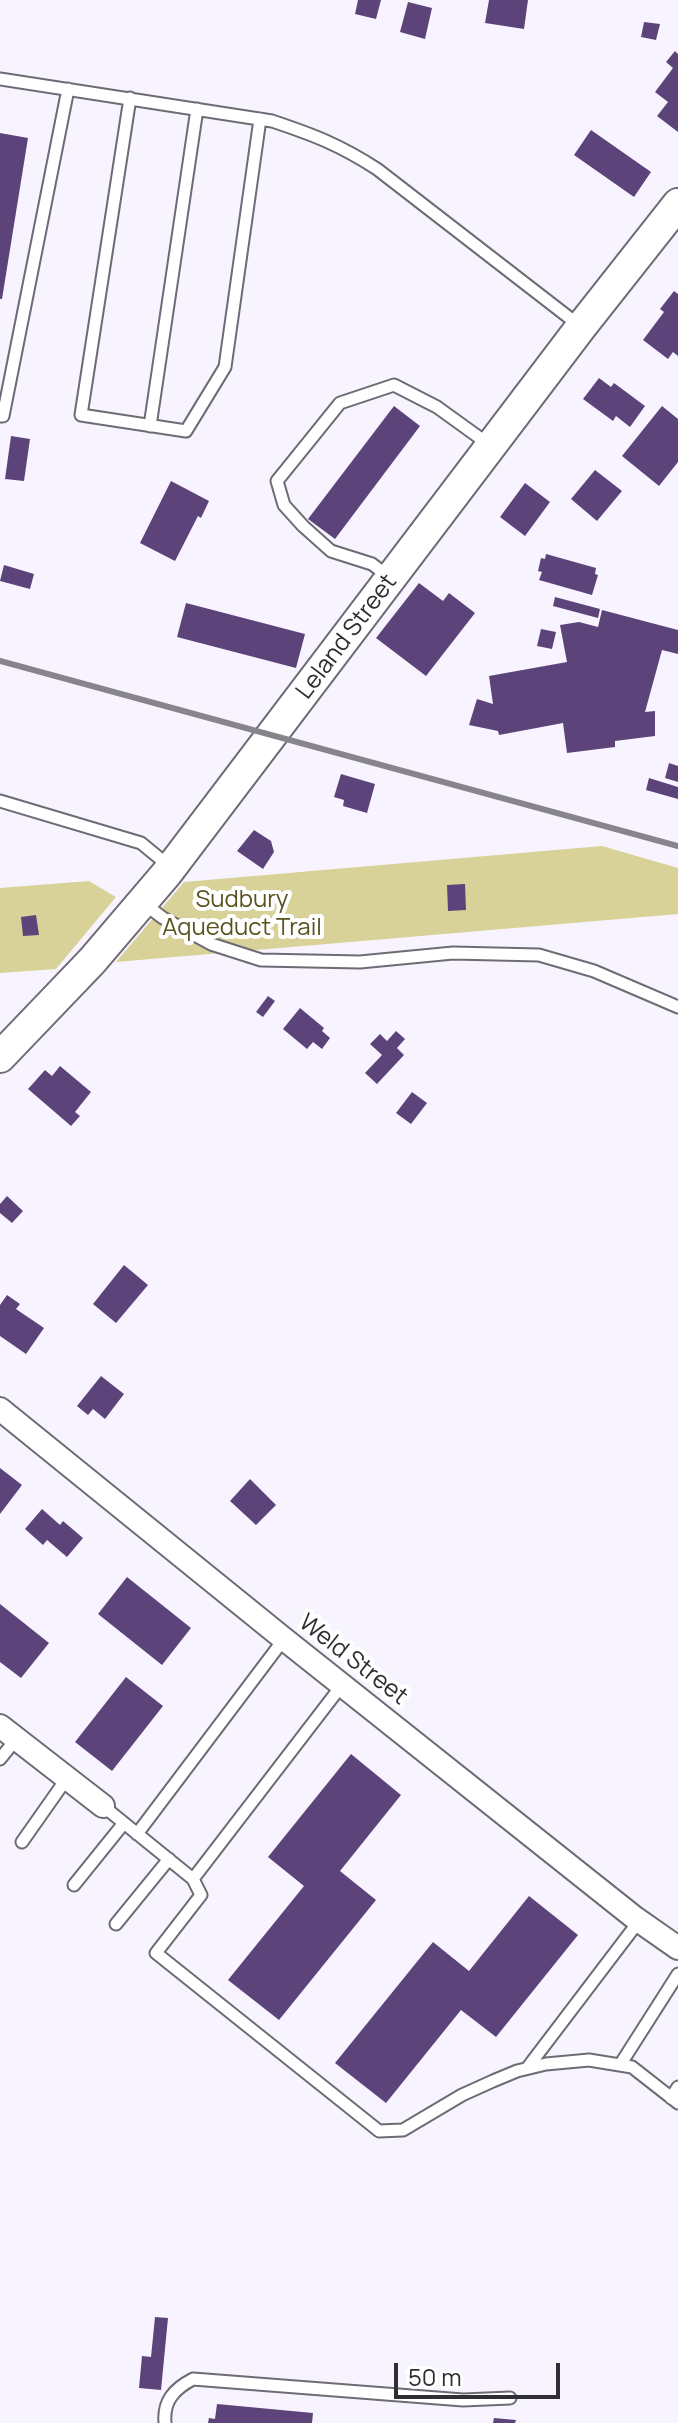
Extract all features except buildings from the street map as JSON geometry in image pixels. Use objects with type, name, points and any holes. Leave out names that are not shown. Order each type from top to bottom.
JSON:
[{"type":"street","name":"Leland Street","points":[[0,1057],[92,961],[143,902],[581,327],[675,215]]},
{"type":"street","name":"Weld Street","points":[[0,1409],[284,1639],[639,1921],[678,1948]]},
{"type":"street","points":[[8,1732],[103,1806]]},
{"type":"lane","points":[[0,79],[260,119],[312,134],[343,147],[377,169],[581,327]]},
{"type":"lane","points":[[0,416],[3,416],[68,89]]},
{"type":"lane","points":[[130,98],[81,415],[186,431],[225,367],[260,119]]},
{"type":"lane","points":[[150,426],[197,109]]},
{"type":"lane","points":[[391,579],[372,564],[331,551],[284,505],[277,481],[340,403],[394,385],[437,407],[491,446]]},
{"type":"lane","points":[[0,801],[141,843],[171,867]]},
{"type":"lane","points":[[143,902],[163,918],[211,944],[261,960],[360,962],[453,953],[539,955],[594,971],[678,1007]]},
{"type":"lane","points":[[137,1834],[284,1639]]},
{"type":"lane","points":[[193,1879],[343,1684]]},
{"type":"lane","points":[[0,1759],[8,1732]]},
{"type":"lane","points":[[22,1842],[67,1778]]},
{"type":"lane","points":[[103,1806],[193,1879],[201,1895],[156,1953],[379,2131],[403,2130],[462,2095],[527,2068],[546,2064],[589,2060],[632,2067],[676,2096]]},
{"type":"lane","points":[[74,1885],[124,1823]]},
{"type":"lane","points":[[116,1924],[169,1859]]},
{"type":"lane","points":[[527,2068],[639,1921]]},
{"type":"lane","points":[[620,2065],[678,1974]]},
{"type":"lane","points":[[165,2423],[164,2410],[178,2387],[193,2379],[463,2400],[510,2398]]},
{"type":"green space","name":"Sudbury Aqueduct Trail","points":[[602,846],[678,868],[678,914],[116,962],[184,882]]},
{"type":"green space","name":"Sudbury Aqueduct Trail","points":[[89,881],[116,897],[56,969],[0,973],[0,888]]},
{"type":"railway","points":[[0,661],[678,846]]}]
